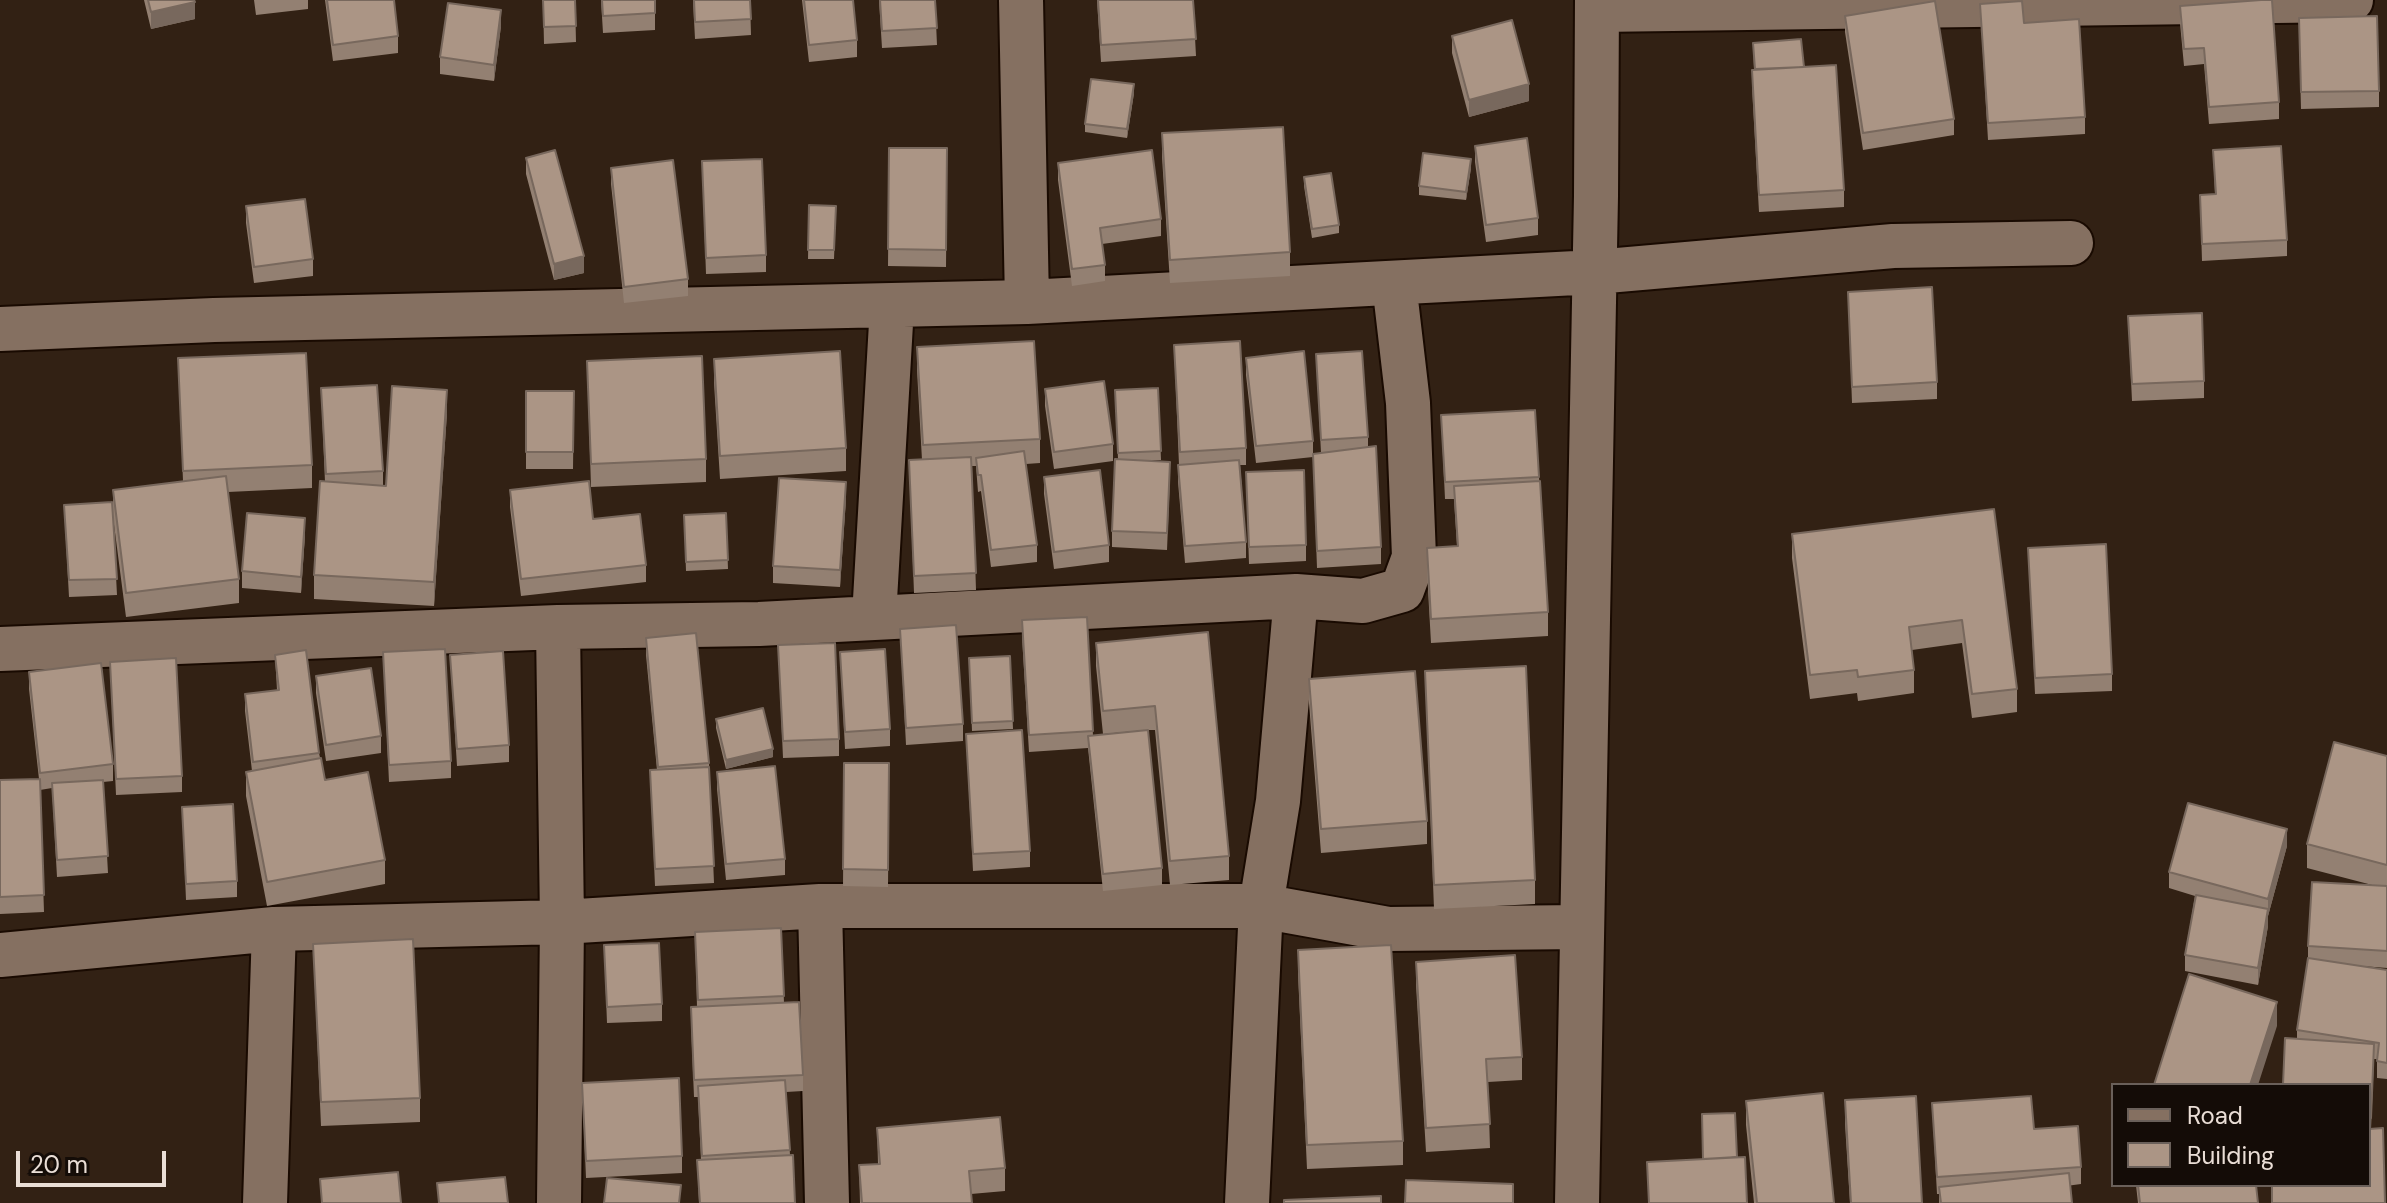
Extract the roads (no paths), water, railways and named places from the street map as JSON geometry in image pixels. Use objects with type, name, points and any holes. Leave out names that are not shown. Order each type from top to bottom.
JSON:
[{"type":"street","points":[[1021,0],[1027,302]]},
{"type":"street","points":[[1577,1203],[1595,272],[1597,5],[2351,0]]},
{"type":"street","points":[[0,329],[214,320],[1027,302],[1595,272],[1893,246],[2071,243]]},
{"type":"street","points":[[0,649],[558,627],[759,624],[1296,596],[1363,601],[1402,590],[1414,557],[1408,403],[1394,283]]},
{"type":"street","points":[[874,617],[892,306]]},
{"type":"street","points":[[1247,1203],[1261,906],[1278,801],[1296,596]]},
{"type":"street","points":[[558,627],[562,922],[559,1203]]},
{"type":"street","points":[[0,955],[274,929],[562,922],[820,906],[1261,906],[1388,929],[1581,927]]},
{"type":"street","points":[[820,906],[827,1203]]},
{"type":"street","points":[[265,1203],[274,929]]}]
